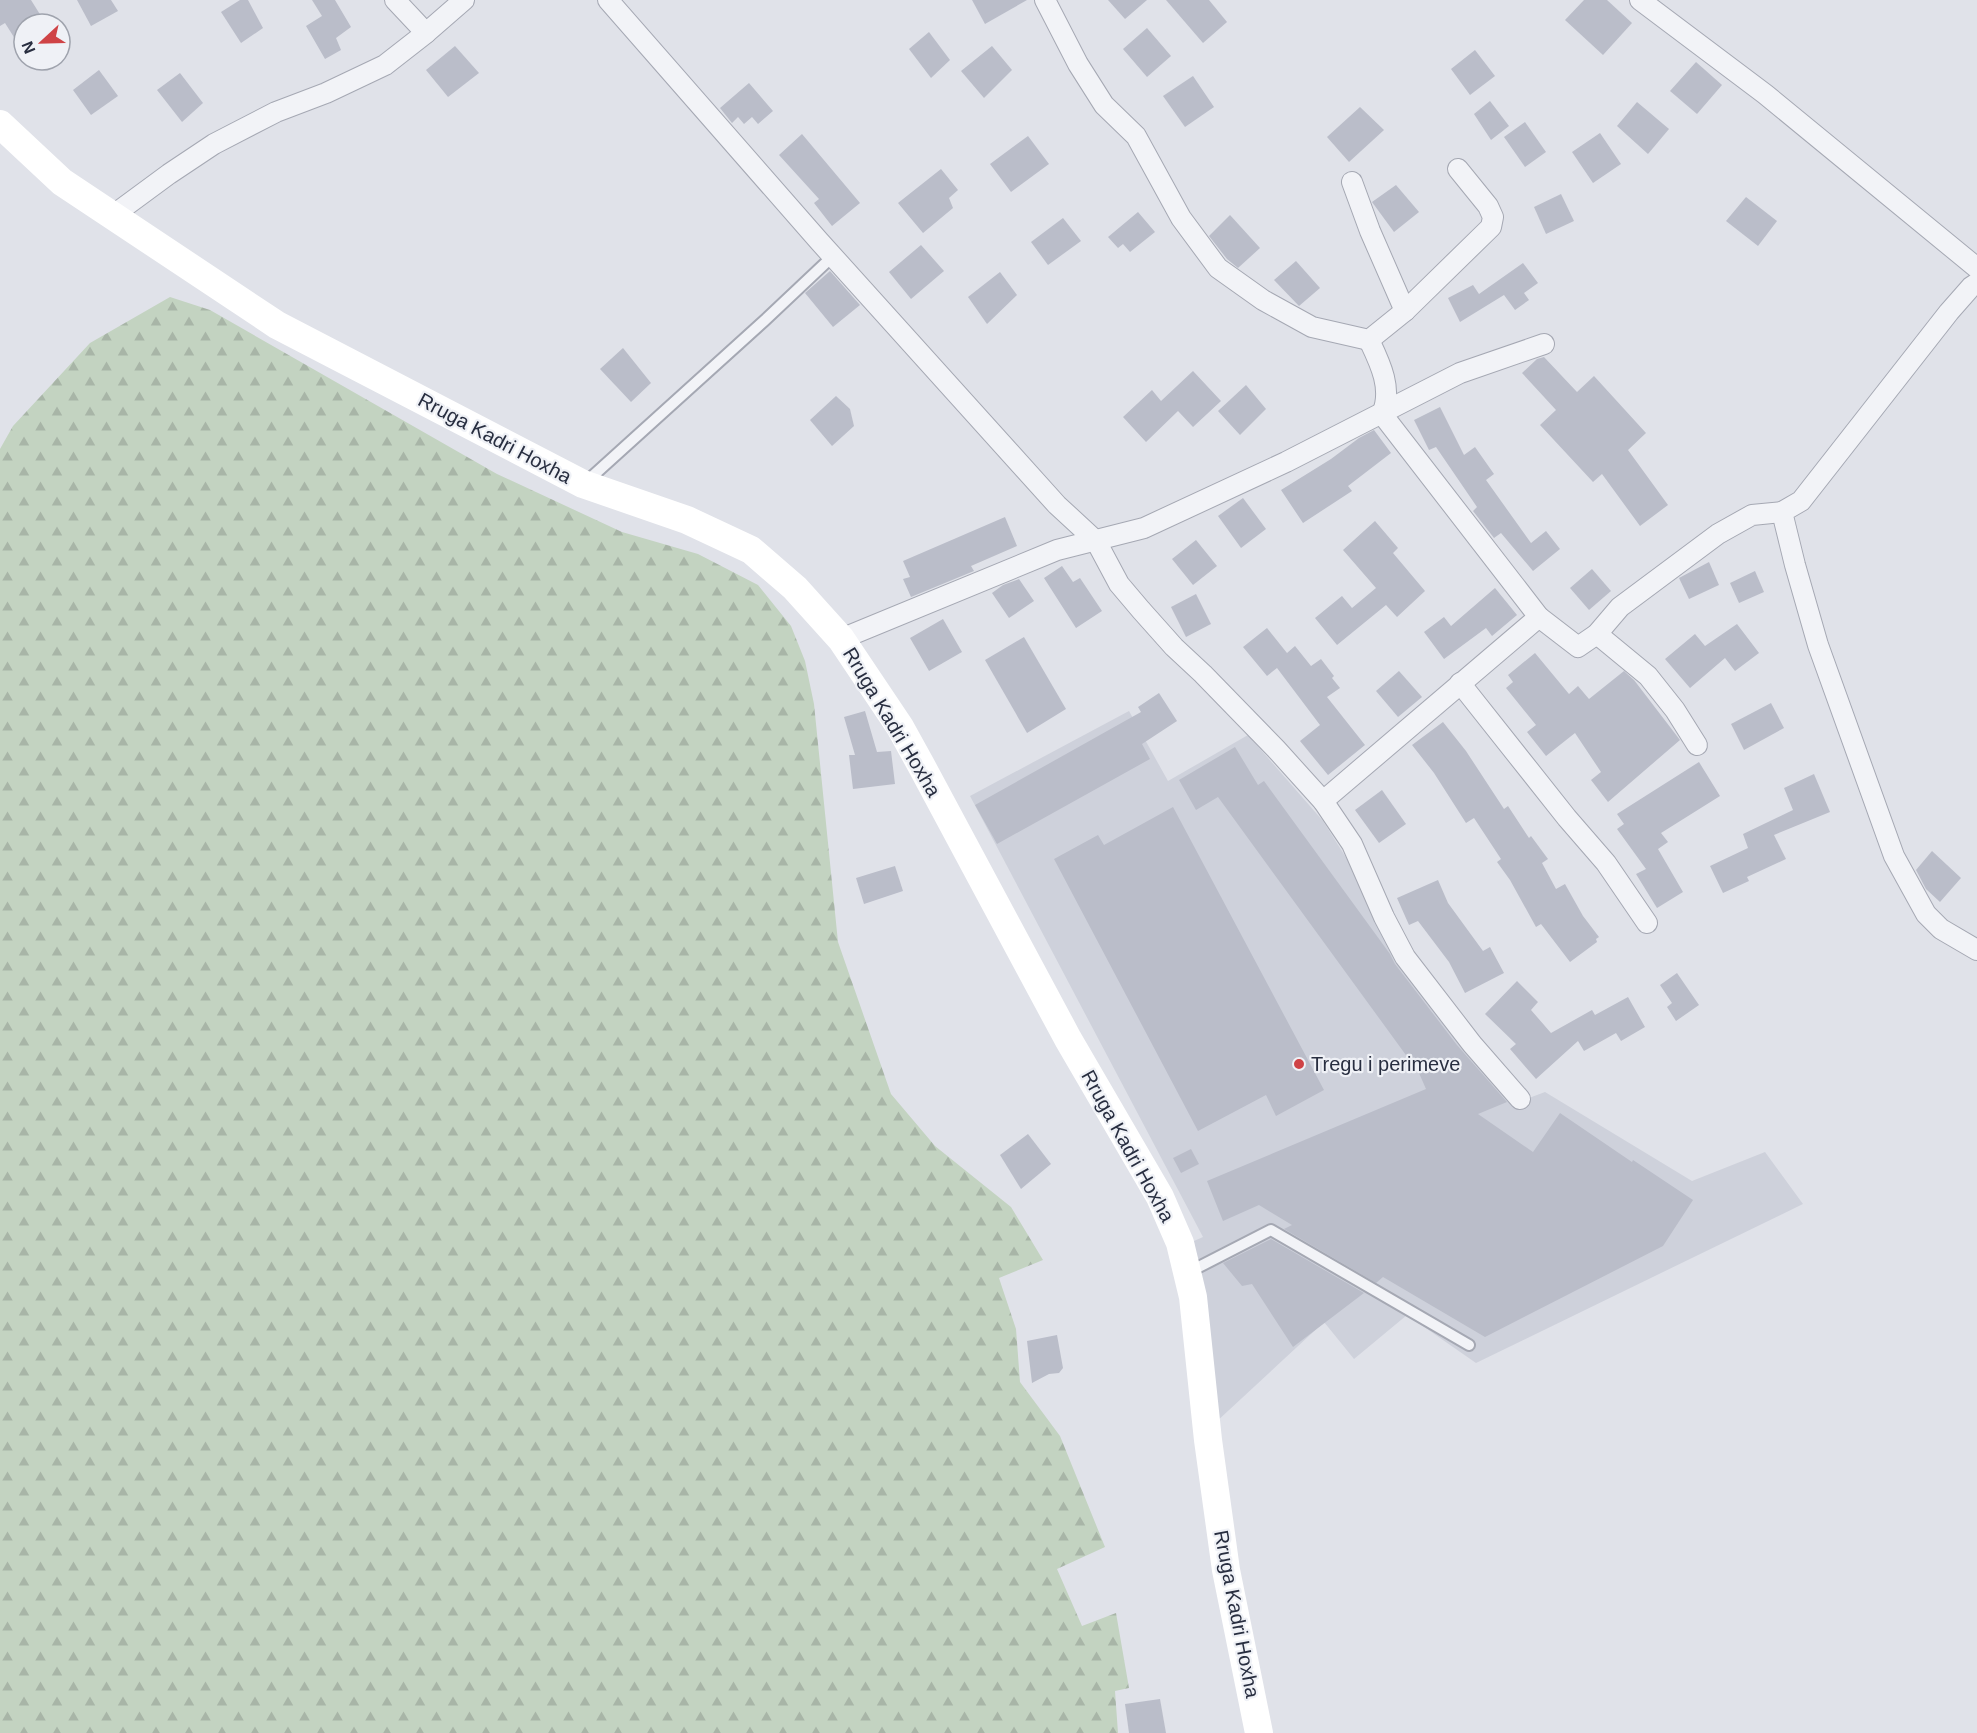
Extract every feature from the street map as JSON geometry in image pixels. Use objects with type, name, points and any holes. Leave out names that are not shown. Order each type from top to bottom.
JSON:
[{"type":"main road","name":"Rruga Kadri Hoxha","points":[[0,124],[62,182],[277,325],[583,484],[687,520],[751,550],[795,588],[841,639],[900,728],[921,765],[1072,1047],[1160,1197],[1180,1243],[1193,1297],[1208,1440],[1226,1570],[1259,1733]]},
{"type":"street","points":[[395,0],[426,33]]},
{"type":"street","points":[[112,216],[214,144],[276,112],[326,93],[385,65],[464,0]]},
{"type":"street","points":[[608,0],[819,241],[1057,505],[1096,541],[1119,584],[1174,647],[1276,749],[1323,801],[1352,844],[1384,917],[1405,957],[1472,1044],[1520,1100]]},
{"type":"street","points":[[1045,0],[1078,64],[1104,105],[1136,136],[1181,218],[1218,268],[1263,300],[1311,327],[1369,340]]},
{"type":"street","points":[[1640,0],[1765,94],[1977,268]]},
{"type":"street","points":[[1369,340],[1405,311],[1491,227],[1493,217],[1488,206],[1458,169]]},
{"type":"street","points":[[1352,182],[1370,231],[1405,311]]},
{"type":"street","points":[[1382,414],[1539,617],[1578,647],[1597,634],[1620,607],[1718,534],[1752,515],[1782,512],[1801,501],[1949,312],[1977,283]]},
{"type":"street","points":[[1369,340],[1386,384],[1387,402],[1382,414]]},
{"type":"street","points":[[841,639],[1057,550],[1144,528],[1286,462],[1460,373],[1544,344]]},
{"type":"street","points":[[1782,512],[1818,645],[1894,856],[1926,914],[1941,929],[1977,950]]},
{"type":"street","points":[[1323,801],[1539,617]]},
{"type":"street","points":[[1597,634],[1647,676],[1675,710],[1697,746]]},
{"type":"street","points":[[1460,683],[1566,818],[1606,863],[1647,923]]},
{"type":"lane","points":[[583,484],[834,255]]},
{"type":"lane","points":[[1188,1272],[1271,1230],[1469,1345]]},
{"type":"shaded area","name":"Tregu i perimeve","points":[[1129,711],[1168,781],[1248,735],[1323,821],[1352,867],[1377,926],[1463,1042],[1529,1098],[1545,1092],[1692,1181],[1765,1152],[1803,1204],[1476,1363],[1407,1315],[1354,1359],[1324,1322],[1215,1423],[1194,1241],[1203,1237],[970,796]]},
{"type":"green space","points":[[170,297],[210,310],[497,474],[622,532],[698,554],[758,585],[791,626],[805,661],[814,704],[838,942],[891,1094],[935,1146],[1011,1207],[1043,1260],[999,1278],[1016,1329],[1020,1382],[1060,1436],[1105,1547],[1057,1569],[1082,1626],[1116,1613],[1129,1688],[1115,1691],[1118,1733],[0,1733],[0,449],[13,426],[90,343]]},
{"type":"building","points":[[0,0],[31,0],[38,12],[12,12],[12,34],[5,23],[0,26]]},
{"type":"building","points":[[77,0],[111,0],[118,11],[91,26]]},
{"type":"building","points":[[240,0],[248,0],[263,28],[241,43],[221,12]]},
{"type":"building","points":[[312,0],[335,0],[351,27],[336,38],[341,50],[325,59],[306,26],[322,16]]},
{"type":"building","points":[[972,0],[1027,0],[985,24]]},
{"type":"building","points":[[1108,0],[1147,0],[1125,19]]},
{"type":"building","points":[[1166,0],[1209,0],[1227,22],[1203,43]]},
{"type":"building","points":[[1584,0],[1607,0],[1632,23],[1603,55],[1565,20]]},
{"type":"building","points":[[1147,28],[1171,56],[1147,77],[1123,49]]},
{"type":"building","points":[[929,32],[950,60],[931,78],[909,49]]},
{"type":"building","points":[[455,46],[479,73],[448,97],[426,70]]},
{"type":"building","points":[[992,46],[1012,70],[984,98],[961,71]]},
{"type":"building","points":[[1475,50],[1495,76],[1470,95],[1451,69]]},
{"type":"building","points":[[1696,62],[1722,85],[1697,114],[1670,91]]},
{"type":"building","points":[[99,70],[118,96],[91,115],[73,90]]},
{"type":"building","points":[[180,73],[203,103],[182,122],[157,90]]},
{"type":"building","points":[[1193,76],[1214,107],[1185,127],[1163,96]]},
{"type":"building","points":[[749,83],[773,111],[758,124],[752,117],[744,124],[738,117],[732,123],[720,108]]},
{"type":"building","points":[[1490,101],[1509,126],[1491,140],[1474,114]]},
{"type":"building","points":[[1637,102],[1669,129],[1648,154],[1617,126]]},
{"type":"building","points":[[1360,107],[1384,130],[1349,162],[1327,137]]},
{"type":"building","points":[[1525,122],[1546,152],[1525,167],[1504,137]]},
{"type":"building","points":[[1600,133],[1621,164],[1593,183],[1572,152]]},
{"type":"building","points":[[802,134],[860,203],[832,226],[814,203],[819,199],[779,155]]},
{"type":"building","points":[[1028,136],[1049,164],[1011,192],[990,164]]},
{"type":"building","points":[[941,169],[958,190],[949,198],[953,208],[923,233],[898,203]]},
{"type":"building","points":[[1396,185],[1419,212],[1394,232],[1372,202]]},
{"type":"building","points":[[1561,194],[1574,221],[1546,234],[1534,207]]},
{"type":"building","points":[[1746,197],[1777,221],[1758,246],[1726,221]]},
{"type":"building","points":[[1138,212],[1155,232],[1130,252],[1123,244],[1118,248],[1108,237]]},
{"type":"building","points":[[1230,215],[1260,248],[1238,268],[1227,259],[1209,236]]},
{"type":"building","points":[[1063,218],[1081,241],[1048,265],[1031,242]]},
{"type":"building","points":[[921,245],[944,271],[911,299],[889,272]]},
{"type":"building","points":[[1296,261],[1320,288],[1299,306],[1274,280]]},
{"type":"building","points":[[1523,263],[1538,283],[1524,293],[1529,300],[1515,310],[1504,295],[1460,322],[1448,298],[1473,285],[1479,294]]},
{"type":"building","points":[[830,271],[860,305],[833,327],[805,293]]},
{"type":"building","points":[[1000,272],[1017,295],[987,324],[968,297]]},
{"type":"building","points":[[623,348],[651,383],[631,402],[600,369]]},
{"type":"building","points":[[1544,357],[1577,392],[1594,376],[1646,433],[1628,450],[1668,505],[1640,526],[1602,474],[1593,482],[1540,425],[1556,410],[1522,373],[1537,359]]},
{"type":"building","points":[[1193,371],[1221,401],[1193,427],[1178,411],[1146,442],[1123,417],[1152,390],[1161,401]]},
{"type":"building","points":[[1246,385],[1266,409],[1240,435],[1218,411]]},
{"type":"building","points":[[836,396],[850,409],[854,426],[832,446],[810,420]]},
{"type":"building","points":[[1440,407],[1464,455],[1475,447],[1494,474],[1486,480],[1531,543],[1546,531],[1560,549],[1533,571],[1501,533],[1494,538],[1473,511],[1477,507],[1436,447],[1429,450],[1414,420]]},
{"type":"building","points":[[1374,430],[1391,453],[1348,486],[1352,491],[1303,523],[1281,490]]},
{"type":"building","points":[[1243,498],[1266,529],[1241,548],[1218,516]]},
{"type":"building","points":[[1005,517],[1017,546],[971,566],[974,571],[911,597],[903,579],[910,577],[903,561]]},
{"type":"building","points":[[1375,521],[1398,548],[1393,553],[1425,591],[1397,617],[1386,605],[1337,645],[1315,618],[1342,596],[1352,608],[1376,588],[1343,550]]},
{"type":"building","points":[[1196,540],[1217,566],[1193,585],[1172,559]]},
{"type":"building","points":[[1709,562],[1719,585],[1689,599],[1679,578]]},
{"type":"building","points":[[1062,566],[1073,582],[1080,578],[1102,611],[1076,628],[1044,578]]},
{"type":"building","points":[[1592,569],[1611,591],[1589,610],[1570,588]]},
{"type":"building","points":[[1755,571],[1764,592],[1739,603],[1730,583]]},
{"type":"building","points":[[1019,579],[1034,601],[1009,618],[992,593],[1003,585]]},
{"type":"building","points":[[1495,588],[1517,615],[1492,636],[1486,628],[1444,659],[1424,632],[1444,617],[1451,626]]},
{"type":"building","points":[[1196,594],[1211,624],[1186,637],[1171,607]]},
{"type":"building","points":[[943,619],[962,652],[929,671],[910,638]]},
{"type":"building","points":[[1737,624],[1759,653],[1735,671],[1725,658],[1690,688],[1665,659],[1695,634],[1705,646]]},
{"type":"building","points":[[1267,628],[1287,653],[1295,646],[1311,666],[1321,659],[1340,688],[1327,697],[1365,745],[1328,775],[1300,741],[1320,725],[1277,668],[1267,676],[1243,647]]},
{"type":"building","points":[[1024,637],[1066,709],[1027,733],[985,660]]},
{"type":"building","points":[[1535,653],[1569,694],[1578,686],[1589,699],[1624,671],[1634,680],[1680,740],[1608,802],[1591,780],[1601,772],[1575,733],[1546,756],[1527,732],[1536,725],[1506,688],[1513,682],[1508,675]]},
{"type":"building","points":[[1399,671],[1422,697],[1398,717],[1376,691]]},
{"type":"building","points":[[1159,693],[1177,721],[1142,744],[1150,759],[997,844],[975,805],[1141,712],[1138,707]]},
{"type":"building","points":[[1771,703],[1784,728],[1744,750],[1731,724]]},
{"type":"building","points":[[865,711],[877,752],[891,751],[895,784],[853,789],[849,755],[855,755],[844,717]]},
{"type":"building","points":[[1443,722],[1466,751],[1504,809],[1508,806],[1529,838],[1531,836],[1548,859],[1542,863],[1556,889],[1565,884],[1583,916],[1599,937],[1596,939],[1597,942],[1570,962],[1541,924],[1536,927],[1510,880],[1497,862],[1501,859],[1474,818],[1466,823],[1434,773],[1412,745]]},
{"type":"building","points":[[1235,747],[1258,785],[1264,781],[1395,964],[1457,1045],[1507,1102],[1478,1114],[1533,1152],[1560,1113],[1693,1200],[1663,1246],[1485,1337],[1383,1277],[1376,1283],[1284,1229],[1292,1225],[1259,1205],[1223,1221],[1207,1181],[1426,1089],[1419,1073],[1218,797],[1196,810],[1179,780]]},
{"type":"building","points":[[1699,762],[1720,796],[1661,833],[1668,842],[1658,849],[1683,892],[1657,908],[1636,874],[1646,869],[1617,829],[1624,824],[1617,814]]},
{"type":"building","points":[[1814,774],[1830,812],[1774,835],[1786,859],[1747,877],[1749,881],[1723,893],[1710,866],[1748,848],[1743,834],[1793,810],[1784,788]]},
{"type":"building","points":[[1382,790],[1406,824],[1379,843],[1355,810]]},
{"type":"building","points":[[1173,807],[1324,1090],[1276,1116],[1266,1095],[1198,1131],[1054,859],[1098,835],[1104,845]]},
{"type":"building","points":[[1932,851],[1961,878],[1940,902],[1926,889],[1916,870]]},
{"type":"building","points":[[895,866],[903,891],[864,904],[856,878]]},
{"type":"building","points":[[1438,880],[1448,903],[1483,951],[1490,947],[1504,973],[1465,993],[1449,962],[1418,921],[1409,925],[1397,898]]},
{"type":"building","points":[[1677,973],[1699,1005],[1676,1021],[1667,1007],[1672,1003],[1660,985]]},
{"type":"building","points":[[1517,981],[1538,1002],[1531,1010],[1551,1033],[1592,1010],[1595,1015],[1628,997],[1645,1027],[1621,1041],[1616,1033],[1584,1051],[1578,1041],[1536,1079],[1510,1049],[1516,1044],[1485,1014]]},
{"type":"building","points":[[1028,1134],[1051,1164],[1021,1189],[1000,1155]]},
{"type":"building","points":[[1191,1149],[1199,1164],[1181,1173],[1173,1158]]},
{"type":"building","points":[[1271,1239],[1364,1293],[1293,1347],[1252,1284],[1242,1286],[1223,1263]]},
{"type":"building","points":[[1057,1335],[1063,1368],[1059,1373],[1049,1374],[1032,1383],[1027,1341]]},
{"type":"building","points":[[1160,1699],[1166,1733],[1129,1733],[1125,1704]]},
{"type":"place","name":"Tregu i perimeve","points":[[1299,1064]]}]
